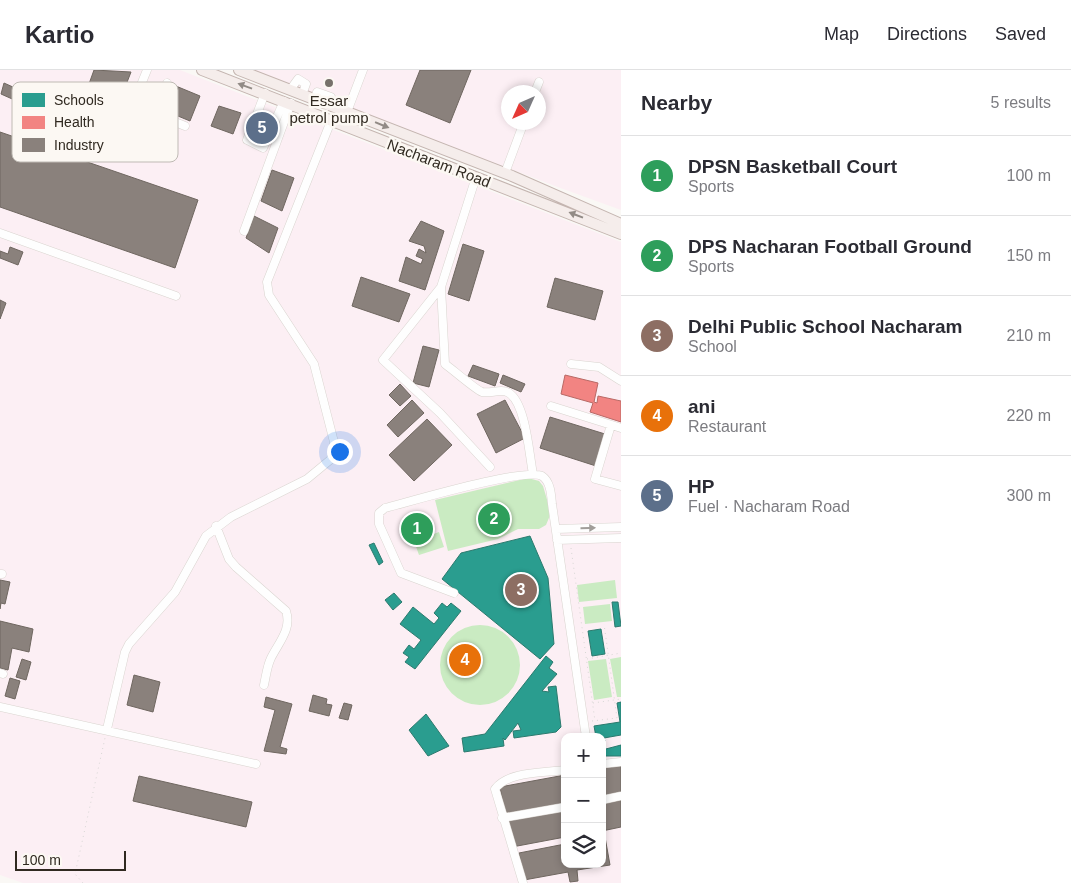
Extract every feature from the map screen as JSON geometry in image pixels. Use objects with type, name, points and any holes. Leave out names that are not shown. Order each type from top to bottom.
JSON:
[{"type":"main road","name":"Nacharam Road","points":[[202,70],[288,102],[331,121],[621,234]]},
{"type":"main road","name":"Nacharam Road","points":[[239,70],[505,173],[621,224]]},
{"type":"street","points":[[142,82],[147,70]]},
{"type":"street","points":[[342,125],[363,70]]},
{"type":"street","points":[[265,93],[247,140],[263,148],[288,102]]},
{"type":"street","points":[[244,231],[288,102]]},
{"type":"street","points":[[107,730],[128,644],[175,592],[206,536],[216,526],[307,479],[330,460],[334,454],[334,442],[314,364],[280,308],[269,295],[267,282],[331,121]]},
{"type":"street","points":[[178,123],[185,126]]},
{"type":"street","points":[[505,173],[521,130]]},
{"type":"street","points":[[476,177],[441,287],[445,364],[480,391],[503,391],[510,394],[518,405],[523,417],[533,474]]},
{"type":"street","points":[[0,233],[176,296]]},
{"type":"street","points":[[441,287],[383,360],[440,413],[490,467]]},
{"type":"street","points":[[572,364],[599,367],[621,381]]},
{"type":"street","points":[[550,406],[621,428]]},
{"type":"street","points":[[611,425],[595,479],[621,486]]},
{"type":"street","points":[[454,593],[401,573],[379,524],[379,513],[385,508],[495,480],[533,474],[542,476],[548,482],[556,529],[585,733]]},
{"type":"street","points":[[216,526],[229,559],[286,610],[288,628],[270,660],[264,685]]},
{"type":"street","points":[[556,529],[621,528]]},
{"type":"street","points":[[557,540],[621,538]]},
{"type":"street","points":[[0,707],[256,764]]},
{"type":"street","points":[[606,764],[621,762]]},
{"type":"street","points":[[523,883],[502,818],[495,789],[502,781],[561,771]]},
{"type":"street","points":[[606,799],[621,796]]},
{"type":"street","points":[[502,818],[561,807]]},
{"type":"path","points":[[570,539],[595,721]]},
{"type":"path","points":[[584,722],[617,718],[604,624]]},
{"type":"path","points":[[586,660],[621,653]]},
{"type":"path","points":[[592,703],[621,699]]},
{"type":"path","points":[[83,883],[75,874],[107,730]]},
{"type":"shaded area","points":[[0,70],[180,70],[621,242],[621,883],[23,883],[0,875]]},
{"type":"shaded area","points":[[250,70],[621,70],[621,210],[555,186]]},
{"type":"green space","points":[[528,478],[539,481],[543,486],[551,513],[546,525],[539,529],[518,529],[498,539],[448,551],[435,500]]},
{"type":"green space","points":[[429,516],[433,532],[407,541],[400,526]]},
{"type":"green space","points":[[439,532],[444,547],[419,555],[414,541]]},
{"type":"green space","points":[[615,580],[617,598],[579,602],[577,585]]},
{"type":"green space","points":[[610,604],[612,621],[585,624],[583,607]]},
{"type":"green space","points":[[480,625],[495,628],[508,637],[517,650],[520,665],[517,680],[508,693],[495,702],[480,705],[465,702],[452,693],[443,680],[440,665],[443,650],[452,637],[465,628]]},
{"type":"green space","points":[[621,657],[621,697],[617,697],[610,659]]},
{"type":"green space","points":[[606,659],[612,697],[594,700],[588,661]]},
{"type":"building: Schools","points":[[530,536],[548,578],[554,644],[540,659],[442,579],[461,553]]},
{"type":"building: Schools","points":[[374,543],[383,562],[379,565],[369,545]]},
{"type":"building: Schools","points":[[394,593],[402,602],[393,610],[385,600]]},
{"type":"building: Schools","points":[[612,602],[618,602],[621,626],[615,627]]},
{"type":"building: Schools","points":[[442,603],[447,607],[451,603],[461,611],[415,669],[405,662],[409,657],[403,653],[409,645],[414,649],[421,640],[400,624],[413,607],[434,624],[439,618],[434,613]]},
{"type":"building: Schools","points":[[601,629],[605,654],[592,656],[588,631]]},
{"type":"building: Schools","points":[[546,656],[553,662],[549,668],[557,674],[542,691],[549,692],[548,687],[556,686],[561,727],[556,732],[514,738],[513,731],[521,730],[518,723],[505,740],[503,738],[504,746],[464,752],[462,738],[485,734]]},
{"type":"building: Schools","points":[[621,702],[621,735],[606,738],[606,733],[595,733],[594,726],[620,722],[617,703]]},
{"type":"building: Schools","points":[[426,714],[449,746],[428,756],[409,730]]},
{"type":"building: Schools","points":[[621,745],[621,756],[606,756],[606,749]]},
{"type":"building: Health","points":[[565,375],[598,383],[594,402],[597,403],[598,396],[621,401],[621,422],[590,412],[593,403],[561,394]]},
{"type":"building: Industry","points":[[94,70],[131,72],[127,82],[90,82]]},
{"type":"building: Industry","points":[[420,70],[471,70],[450,123],[406,105]]},
{"type":"building: Industry","points":[[4,83],[12,87],[12,99],[1,94]]},
{"type":"building: Industry","points":[[178,87],[200,96],[190,121],[178,116]]},
{"type":"building: Industry","points":[[219,106],[241,113],[233,134],[211,126]]},
{"type":"building: Industry","points":[[0,132],[12,136],[12,162],[87,162],[198,200],[175,268],[0,207]]},
{"type":"building: Industry","points":[[272,170],[294,178],[282,211],[261,201]]},
{"type":"building: Industry","points":[[254,216],[278,228],[269,253],[246,238]]},
{"type":"building: Industry","points":[[421,221],[444,231],[425,290],[399,281],[406,257],[421,264],[423,259],[416,256],[419,249],[426,253],[424,246],[409,241]]},
{"type":"building: Industry","points":[[463,244],[484,251],[469,301],[448,294]]},
{"type":"building: Industry","points":[[10,247],[23,252],[18,265],[0,258],[0,251],[8,254]]},
{"type":"building: Industry","points":[[361,277],[410,294],[399,322],[352,306]]},
{"type":"building: Industry","points":[[555,278],[603,291],[595,320],[547,307]]},
{"type":"building: Industry","points":[[0,300],[6,303],[0,319]]},
{"type":"building: Industry","points":[[423,346],[439,350],[429,387],[413,383]]},
{"type":"building: Industry","points":[[473,365],[499,374],[495,386],[468,376]]},
{"type":"building: Industry","points":[[503,375],[525,384],[521,392],[500,383]]},
{"type":"building: Industry","points":[[400,384],[411,396],[400,406],[389,395]]},
{"type":"building: Industry","points":[[412,400],[424,413],[398,437],[387,425]]},
{"type":"building: Industry","points":[[505,400],[525,438],[496,453],[477,414]]},
{"type":"building: Industry","points":[[550,417],[605,434],[596,466],[540,448]]},
{"type":"building: Industry","points":[[427,419],[452,445],[414,481],[389,455]]},
{"type":"building: Industry","points":[[0,580],[10,582],[5,604],[1,603],[0,609]]},
{"type":"building: Industry","points":[[0,621],[33,629],[29,652],[12,648],[8,670],[0,668]]},
{"type":"building: Industry","points":[[22,659],[31,662],[26,680],[16,677]]},
{"type":"building: Industry","points":[[134,675],[160,682],[153,712],[127,705]]},
{"type":"building: Industry","points":[[10,678],[20,681],[15,699],[5,696]]},
{"type":"building: Industry","points":[[313,695],[327,699],[326,704],[332,705],[329,716],[309,711]]},
{"type":"building: Industry","points":[[266,697],[292,704],[280,747],[287,749],[286,754],[264,751],[275,710],[264,707]]},
{"type":"building: Industry","points":[[344,703],[352,705],[348,720],[339,718]]},
{"type":"building: Industry","points":[[621,764],[621,792],[606,795],[606,767]]},
{"type":"building: Industry","points":[[139,776],[252,802],[246,827],[133,801]]},
{"type":"building: Industry","points":[[561,776],[561,804],[505,814],[500,787]]},
{"type":"building: Industry","points":[[621,800],[621,827],[606,830],[606,803]]},
{"type":"building: Industry","points":[[561,811],[561,838],[512,847],[507,821]]},
{"type":"building: Industry","points":[[606,843],[610,865],[606,866]]},
{"type":"building: Industry","points":[[561,845],[561,868],[590,868],[577,870],[578,881],[570,882],[568,872],[524,880],[519,853]]},
{"type":"place","name":"Essar petrol pump","points":[[329,83]]},
{"type":"place","name":"HP","points":[[262,128]]},
{"type":"place","name":"DPS Nacharan Football Ground","points":[[494,519]]},
{"type":"place","name":"DPSN Basketball Court","points":[[417,529]]},
{"type":"place","name":"Delhi Public School Nacharam","points":[[521,590]]},
{"type":"place","name":"ani","points":[[465,660]]}]
